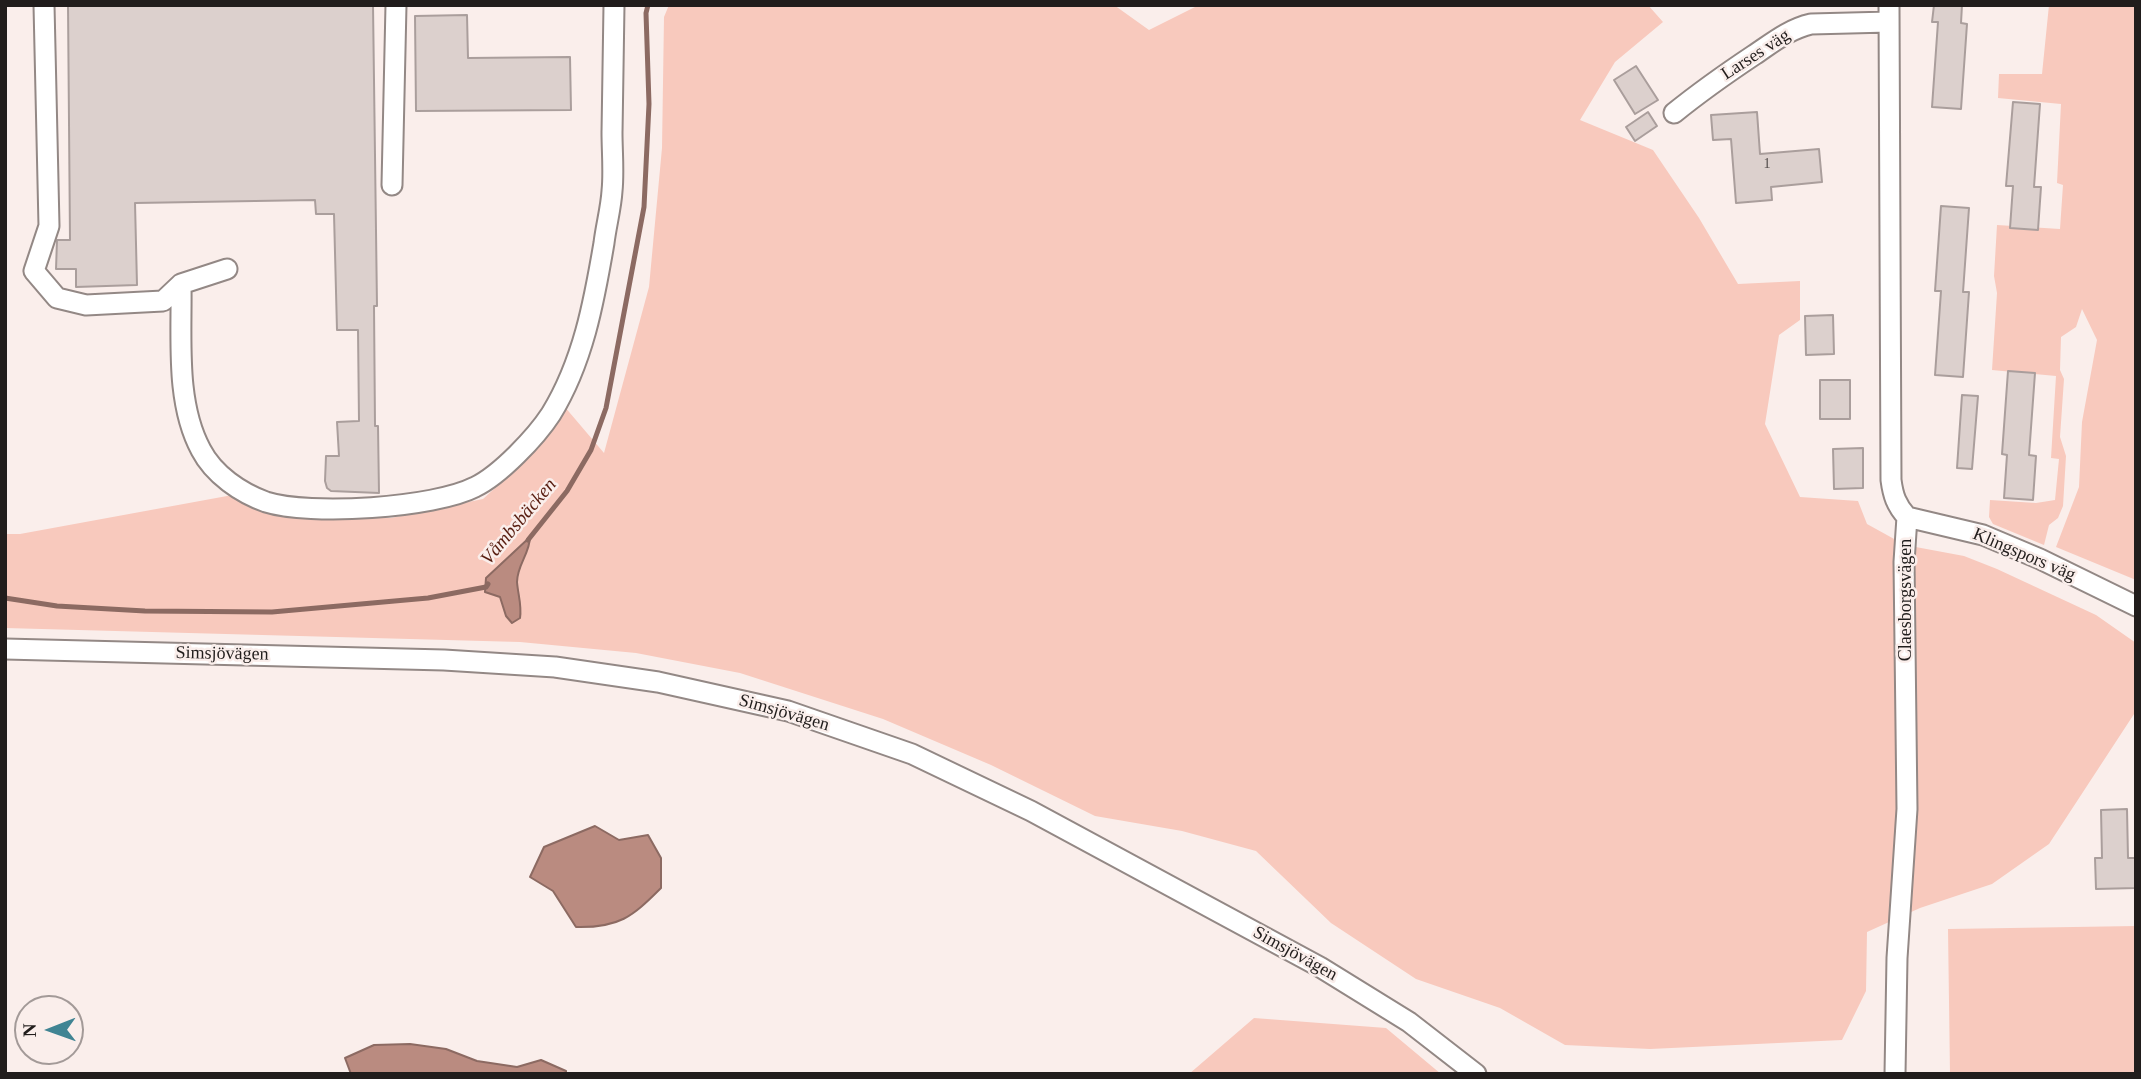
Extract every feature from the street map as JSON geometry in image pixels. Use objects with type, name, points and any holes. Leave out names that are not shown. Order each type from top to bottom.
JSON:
[{"type":"street","points":[[44,5],[49,226],[34,271],[57,298],[86,305],[163,301],[181,284],[227,269]]},
{"type":"street","points":[[392,185],[396,5]]},
{"type":"street","points":[[181,284],[182,365],[186,405],[193,431],[202,452],[218,473],[239,489],[268,502],[324,508],[387,507],[449,496],[477,487],[516,456],[550,415],[578,359],[594,300],[612,191],[614,5]]},
{"type":"street","name":"Larses väg","points":[[1674,113],[1704,89],[1800,27],[1889,14]]},
{"type":"street","name":"Claesborgsvägen","points":[[1889,14],[1891,480],[1893,496],[1907,517],[1904,562],[1907,809],[1897,958],[1895,1074]]},
{"type":"street","name":"Klingspors väg","points":[[1907,517],[1983,535],[2040,559],[2136,606]]},
{"type":"street","name":"Simsjövägen","points":[[5,649],[444,660],[555,667],[657,682],[788,711],[912,754],[1031,811],[1320,967],[1409,1022],[1476,1074]]},
{"type":"shaded area","points":[[669,5],[1114,5],[1149,30],[1199,5],[1648,5],[1663,22],[1615,62],[1580,120],[1653,150],[1699,218],[1738,284],[1800,281],[1800,320],[1779,335],[1765,424],[1800,497],[1858,501],[1867,524],[1905,545],[1964,556],[2096,615],[2136,643],[2136,711],[2049,844],[1992,884],[1920,908],[1867,932],[1866,991],[1842,1040],[1650,1049],[1565,1045],[1500,1008],[1416,979],[1331,923],[1256,851],[1182,831],[1095,816],[991,765],[883,719],[740,673],[636,653],[520,642],[5,628],[5,534],[20,534],[238,494],[288,517],[391,518],[483,499],[528,458],[564,406],[604,453],[649,287],[662,148],[664,17]]},
{"type":"shaded area","points":[[2049,5],[2136,5],[2136,580],[2056,547],[2079,487],[2082,422],[2097,340],[2082,309],[2076,327],[2061,337],[2060,370],[2064,379],[2060,437],[2066,456],[2063,506],[2058,518],[2049,525],[2044,545],[1993,524],[1989,517],[1990,500],[2036,503],[2055,500],[2059,459],[2051,458],[2056,376],[1992,370],[1997,293],[1994,276],[1997,225],[2060,229],[2063,185],[2057,183],[2061,104],[1998,98],[1999,74],[2042,74]]},
{"type":"shaded area","points":[[530,537],[517,582],[520,618],[512,623],[506,616],[500,597],[485,592],[486,578]]},
{"type":"shaded area","points":[[595,826],[619,840],[648,835],[661,858],[661,888],[624,919],[591,927],[576,927],[553,891],[530,877],[544,847]]},
{"type":"shaded area","points":[[2136,926],[2136,1074],[1950,1074],[1948,929]]},
{"type":"shaded area","points":[[1254,1018],[1386,1028],[1441,1074],[1189,1074]]},
{"type":"shaded area","points":[[410,1044],[446,1049],[477,1061],[517,1067],[541,1060],[566,1071],[566,1074],[351,1074],[345,1058],[374,1045]]},
{"type":"building","points":[[68,5],[373,5],[377,306],[374,306],[375,426],[378,426],[379,493],[331,491],[325,481],[326,456],[339,456],[337,422],[359,421],[358,330],[337,330],[334,214],[316,214],[315,200],[135,203],[137,285],[76,287],[76,269],[56,269],[57,240],[70,240]]},
{"type":"building","points":[[1934,5],[1962,5],[1961,23],[1967,24],[1961,109],[1932,107],[1938,22],[1932,22]]},
{"type":"building","points":[[467,15],[468,58],[570,57],[571,110],[416,111],[415,16]]},
{"type":"building","points":[[1636,66],[1658,100],[1635,114],[1614,80]]},
{"type":"building","points":[[2013,102],[2040,104],[2034,187],[2041,187],[2038,230],[2010,228],[2013,186],[2006,186]]},
{"type":"building","points":[[1648,112],[1657,126],[1635,141],[1626,127]]},
{"type":"building","points":[[1757,112],[1760,154],[1819,149],[1822,182],[1771,187],[1772,200],[1736,203],[1731,139],[1713,140],[1711,115]]},
{"type":"building","points":[[1941,206],[1969,208],[1963,292],[1969,292],[1963,377],[1935,375],[1941,291],[1935,291]]},
{"type":"building","points":[[1833,315],[1834,354],[1806,355],[1805,316]]},
{"type":"building","points":[[2008,371],[2035,373],[2029,455],[2036,456],[2033,500],[2004,498],[2007,455],[2002,454]]},
{"type":"building","points":[[1820,380],[1850,380],[1850,419],[1820,419]]},
{"type":"building","points":[[1962,395],[1978,396],[1972,469],[1957,468]]},
{"type":"building","points":[[1863,448],[1863,488],[1834,489],[1833,449]]},
{"type":"building","points":[[2127,809],[2128,858],[2136,858],[2136,888],[2096,889],[2095,858],[2102,858],[2101,810]]},
{"type":"waterway","name":"Våmbsbäcken","points":[[528,540],[567,491],[591,450],[606,408],[644,207],[649,104],[648,5]]},
{"type":"waterway","name":"Våmbsbäcken","points":[[5,598],[57,606],[145,611],[272,612],[428,598],[486,587],[488,584]]}]
